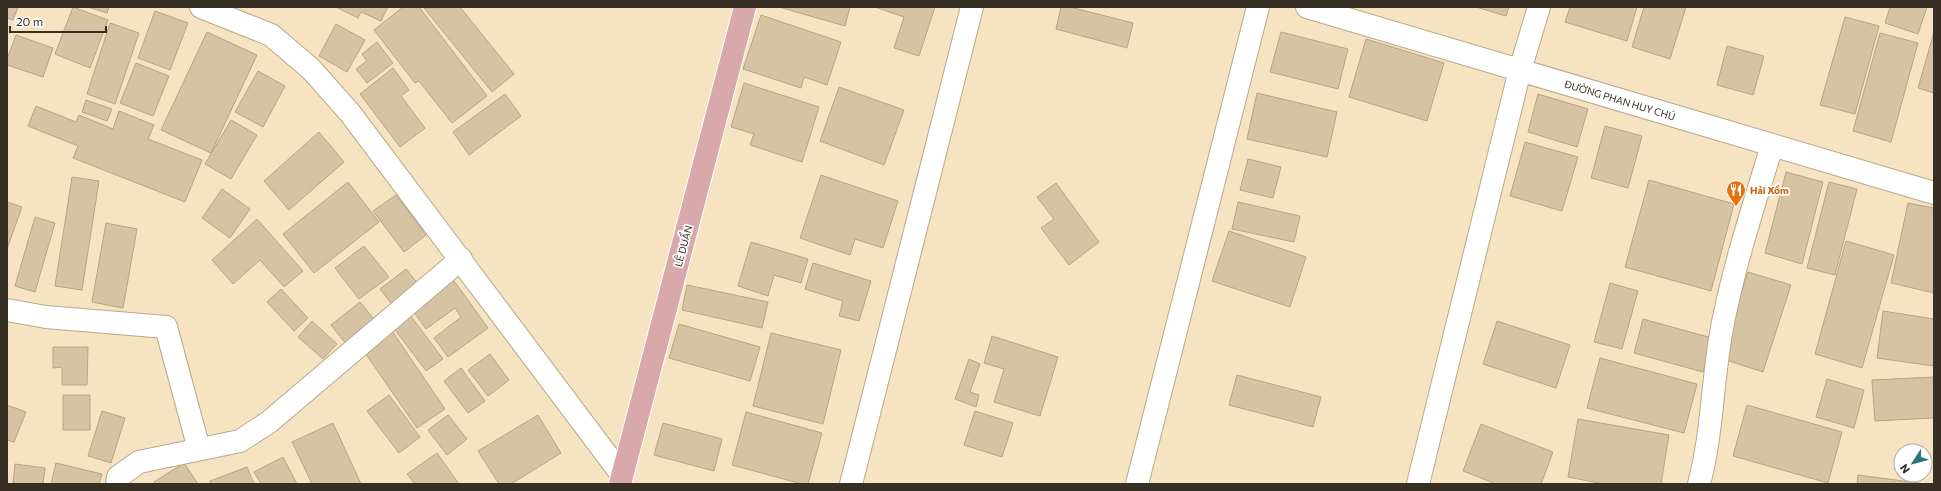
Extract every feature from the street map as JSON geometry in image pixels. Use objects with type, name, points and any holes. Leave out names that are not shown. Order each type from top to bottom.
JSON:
[{"type":"main road","name":"LÊ DUẨN","points":[[621,479],[745,7]]},
{"type":"street","points":[[852,484],[972,7]]},
{"type":"street","points":[[1137,484],[1258,7]]},
{"type":"street","name":"ĐƯỜNG PHAN HUY CHÚ","points":[[1307,7],[1934,193]]},
{"type":"street","points":[[1418,484],[1520,70],[1539,7]]},
{"type":"street","points":[[213,9],[271,35],[311,69],[350,113],[461,259],[621,479]]},
{"type":"street","points":[[1698,484],[1709,431],[1725,313],[1748,225],[1772,146]]},
{"type":"street","points":[[117,484],[118,477],[139,462],[240,441],[269,422],[461,259]]},
{"type":"street","points":[[7,310],[46,317],[166,327],[199,449]]},
{"type":"building","points":[[7,7],[18,7],[13,20],[7,18]]},
{"type":"building","points":[[73,7],[108,20],[90,68],[55,54]]},
{"type":"building","points":[[88,7],[109,7],[107,13]]},
{"type":"building","points":[[336,7],[388,7],[381,21],[361,12],[358,18]]},
{"type":"building","points":[[403,7],[419,7],[487,96],[452,123],[419,81],[415,83],[374,30]]},
{"type":"building","points":[[460,7],[514,74],[492,92],[424,8]]},
{"type":"building","points":[[779,7],[850,7],[845,26]]},
{"type":"building","points":[[875,7],[935,7],[919,56],[894,48],[904,17]]},
{"type":"building","points":[[1061,7],[1070,7],[1133,23],[1127,48],[1056,29]]},
{"type":"building","points":[[1476,7],[1509,7],[1506,16]]},
{"type":"building","points":[[1570,7],[1637,7],[1627,41],[1565,22]]},
{"type":"building","points":[[1644,7],[1686,7],[1670,59],[1632,47]]},
{"type":"building","points":[[1890,7],[1927,7],[1918,34],[1885,23]]},
{"type":"building","points":[[155,11],[188,23],[170,70],[138,58]]},
{"type":"building","points":[[761,15],[841,42],[827,85],[804,77],[801,88],[743,69]]},
{"type":"building","points":[[1845,17],[1879,26],[1855,114],[1820,105]]},
{"type":"building","points":[[110,23],[139,33],[115,104],[87,94]]},
{"type":"building","points":[[336,24],[365,40],[347,72],[319,56]]},
{"type":"building","points":[[207,32],[257,55],[211,153],[161,130]]},
{"type":"building","points":[[1281,32],[1348,49],[1338,89],[1270,72]]},
{"type":"building","points":[[1934,32],[1934,93],[1918,88]]},
{"type":"building","points":[[1880,33],[1918,43],[1891,142],[1853,131]]},
{"type":"building","points":[[16,35],[53,48],[43,77],[7,65],[7,59]]},
{"type":"building","points":[[1366,39],[1444,63],[1427,121],[1349,97]]},
{"type":"building","points":[[377,42],[393,63],[367,83],[356,69],[367,61],[362,54]]},
{"type":"building","points":[[1727,46],[1764,56],[1753,95],[1717,85]]},
{"type":"building","points":[[136,63],[169,76],[153,116],[120,103]]},
{"type":"building","points":[[393,68],[409,90],[401,96],[425,128],[400,147],[360,94]]},
{"type":"building","points":[[258,71],[285,86],[263,127],[235,112]]},
{"type":"building","points":[[744,83],[819,107],[802,162],[750,145],[754,134],[731,127]]},
{"type":"building","points":[[839,87],[904,110],[884,165],[820,141]]},
{"type":"building","points":[[1257,93],[1337,112],[1327,157],[1247,139]]},
{"type":"building","points":[[505,94],[521,116],[469,155],[453,132]]},
{"type":"building","points":[[1538,94],[1588,109],[1577,147],[1528,132]]},
{"type":"building","points":[[86,100],[112,109],[107,121],[82,112]]},
{"type":"building","points":[[36,106],[76,122],[79,115],[113,129],[119,111],[154,125],[148,139],[202,160],[185,202],[73,158],[78,146],[28,126]]},
{"type":"building","points":[[231,120],[257,135],[231,179],[205,164]]},
{"type":"building","points":[[1605,126],[1642,136],[1628,188],[1591,178]]},
{"type":"building","points":[[319,132],[344,162],[289,210],[264,181]]},
{"type":"building","points":[[1525,142],[1578,157],[1562,211],[1510,196]]},
{"type":"building","points":[[1248,159],[1281,167],[1273,198],[1240,190]]},
{"type":"building","points":[[1786,172],[1823,182],[1802,264],[1765,253]]},
{"type":"building","points":[[821,175],[898,201],[883,248],[855,239],[850,255],[800,238]]},
{"type":"building","points":[[72,177],[99,181],[82,290],[55,286]]},
{"type":"building","points":[[1649,180],[1734,204],[1711,291],[1625,267]]},
{"type":"building","points":[[348,182],[379,222],[314,273],[283,234]]},
{"type":"building","points":[[1829,182],[1857,189],[1835,275],[1807,268]]},
{"type":"building","points":[[1056,183],[1099,242],[1069,265],[1041,228],[1054,219],[1037,197]]},
{"type":"building","points":[[222,189],[250,209],[230,238],[202,218]]},
{"type":"building","points":[[396,195],[426,235],[404,252],[373,211]]},
{"type":"building","points":[[7,202],[22,207],[7,249]]},
{"type":"building","points":[[1238,202],[1300,216],[1294,242],[1232,229]]},
{"type":"building","points":[[1908,203],[1934,208],[1934,293],[1891,283]]},
{"type":"building","points":[[35,217],[55,223],[35,292],[15,286]]},
{"type":"building","points":[[257,219],[303,271],[284,287],[260,260],[233,284],[212,260]]},
{"type":"building","points":[[106,223],[137,229],[123,308],[92,302]]},
{"type":"building","points":[[1229,231],[1306,257],[1290,307],[1212,281]]},
{"type":"building","points":[[1846,241],[1894,255],[1862,368],[1815,354]]},
{"type":"building","points":[[751,242],[808,259],[801,283],[774,275],[768,296],[738,286]]},
{"type":"building","points":[[364,246],[389,277],[359,299],[335,268]]},
{"type":"building","points":[[813,263],[871,281],[859,321],[839,316],[843,301],[805,289]]},
{"type":"building","points":[[406,269],[420,286],[394,307],[380,289]]},
{"type":"building","points":[[1748,272],[1791,285],[1763,372],[1720,358]]},
{"type":"building","points":[[452,278],[488,328],[448,357],[434,338],[461,317],[455,308],[426,329],[411,308]]},
{"type":"building","points":[[1610,283],[1638,291],[1622,349],[1594,342]]},
{"type":"building","points":[[687,285],[768,302],[762,328],[682,310]]},
{"type":"building","points":[[281,289],[308,318],[294,331],[267,302]]},
{"type":"building","points":[[360,302],[376,322],[347,345],[331,325]]},
{"type":"building","points":[[1883,311],[1934,319],[1934,366],[1877,358]]},
{"type":"building","points":[[410,315],[443,359],[426,371],[393,327]]},
{"type":"building","points":[[1643,319],[1712,338],[1703,372],[1634,353]]},
{"type":"building","points":[[312,321],[337,344],[323,359],[298,337]]},
{"type":"building","points":[[1497,321],[1570,345],[1556,388],[1483,364]]},
{"type":"building","points":[[679,324],[760,347],[750,381],[669,358]]},
{"type":"building","points":[[392,331],[445,409],[417,428],[363,350]]},
{"type":"building","points":[[771,333],[841,350],[823,424],[753,406]]},
{"type":"building","points":[[992,336],[1058,357],[1040,416],[994,402],[1004,369],[984,363]]},
{"type":"building","points":[[53,347],[88,347],[87,385],[62,385],[62,367],[53,368]]},
{"type":"building","points":[[490,354],[509,380],[488,396],[468,370]]},
{"type":"building","points":[[1600,358],[1697,384],[1684,433],[1587,408]]},
{"type":"building","points":[[969,359],[980,364],[970,392],[979,395],[976,407],[955,399]]},
{"type":"building","points":[[461,368],[485,401],[468,413],[444,381]]},
{"type":"building","points":[[1237,375],[1321,397],[1313,427],[1229,405]]},
{"type":"building","points":[[1934,377],[1934,418],[1875,421],[1872,380]]},
{"type":"building","points":[[1827,379],[1864,390],[1854,428],[1816,417]]},
{"type":"building","points":[[63,395],[90,395],[90,430],[63,430]]},
{"type":"building","points":[[389,395],[420,437],[399,453],[367,411]]},
{"type":"building","points":[[7,405],[26,412],[14,442],[7,440]]},
{"type":"building","points":[[1747,405],[1842,432],[1828,483],[1733,456]]},
{"type":"building","points":[[102,411],[125,418],[111,463],[88,456]]},
{"type":"building","points":[[975,411],[1013,423],[1002,457],[964,445]]},
{"type":"building","points":[[746,412],[822,433],[808,484],[802,484],[732,465]]},
{"type":"building","points":[[448,415],[467,439],[447,455],[428,430]]},
{"type":"building","points":[[538,415],[561,453],[511,484],[499,484],[478,451]]},
{"type":"building","points":[[1578,419],[1669,435],[1661,484],[1604,484],[1568,477]]},
{"type":"building","points":[[333,423],[361,484],[312,484],[292,442]]},
{"type":"building","points":[[663,423],[722,439],[714,471],[654,455]]},
{"type":"building","points":[[1481,424],[1553,452],[1541,484],[1496,484],[1463,471]]},
{"type":"building","points":[[437,453],[459,484],[415,484],[407,474]]},
{"type":"building","points":[[283,457],[297,484],[261,484],[254,472]]},
{"type":"building","points":[[56,463],[102,474],[99,484],[51,484]]},
{"type":"building","points":[[184,463],[198,484],[156,484],[154,482]]},
{"type":"building","points":[[15,464],[45,468],[43,484],[13,484]]},
{"type":"building","points":[[247,467],[254,484],[211,484],[210,481]]},
{"type":"building","points":[[1858,475],[1893,480],[1893,483],[1926,484],[1857,484]]},
{"type":"place","name":"Hải Xồm","points":[[1736,207]]}]
